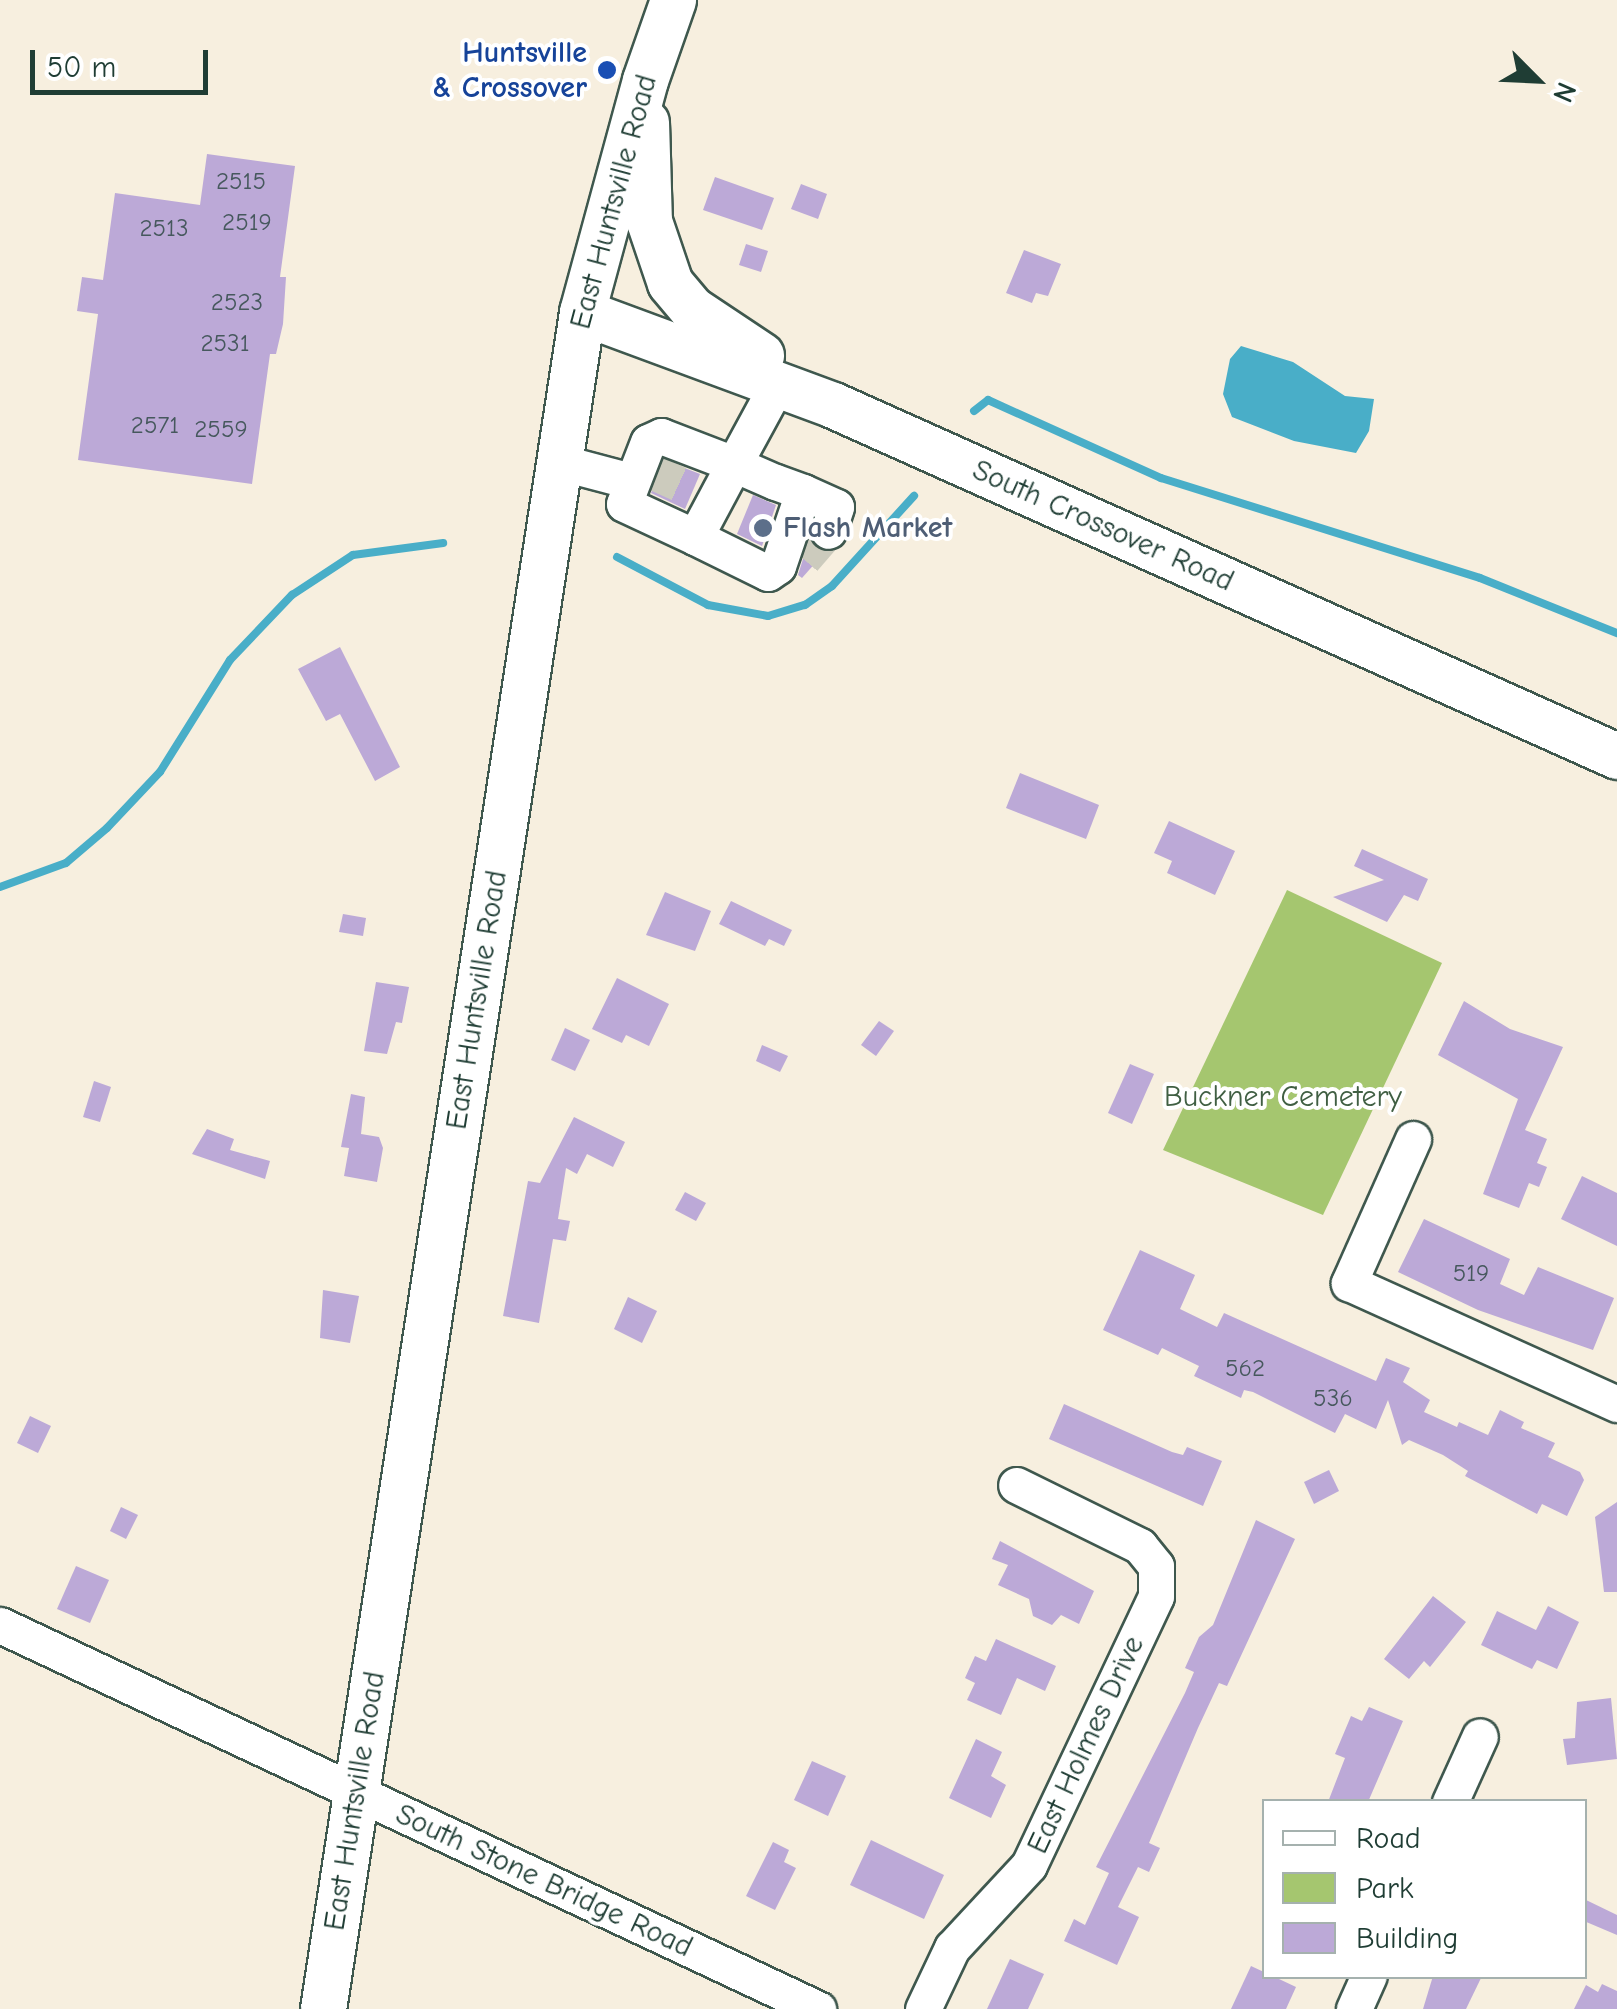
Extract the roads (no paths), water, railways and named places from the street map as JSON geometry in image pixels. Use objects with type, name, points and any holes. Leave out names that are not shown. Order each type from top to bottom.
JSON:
[{"type":"main road","name":"East Huntsville Road","points":[[324,2009],[582,312],[644,80],[673,0]]},
{"type":"main road","points":[[644,80],[649,221],[670,283],[692,308],[833,404]]},
{"type":"main road","name":"South Crossover Road","points":[[582,312],[833,404],[1617,756]]},
{"type":"street","points":[[695,537],[704,495],[734,464],[778,383]]},
{"type":"street","points":[[804,492],[791,562],[768,573],[709,550],[695,537],[624,504],[648,442],[661,436],[804,492],[836,507],[828,530]]},
{"type":"street","points":[[559,462],[639,472]]},
{"type":"street","points":[[1413,1139],[1349,1283],[1616,1405]]},
{"type":"street","name":"East Holmes Drive","points":[[923,2009],[952,1948],[1029,1865],[1156,1596],[1156,1566],[1140,1546],[1016,1486]]},
{"type":"street","name":"South Stone Bridge Road","points":[[0,1625],[818,2009]]},
{"type":"street","points":[[1451,1799],[1480,1736]]},
{"type":"street","points":[[1354,2009],[1368,1979]]},
{"type":"water","points":[[1241,346],[1293,362],[1345,396],[1374,399],[1369,431],[1356,453],[1294,441],[1232,417],[1223,394],[1230,359]]},
{"type":"waterway","points":[[974,411],[988,400],[1161,478],[1480,578],[1617,633]]},
{"type":"waterway","points":[[617,557],[708,605],[768,616],[805,605],[832,586],[914,496]]},
{"type":"waterway","points":[[0,887],[66,863],[107,828],[160,772],[230,660],[292,595],[353,555],[443,543]]},
{"type":"tunnel","points":[[647,469],[693,490]]},
{"type":"tunnel","points":[[804,559],[828,531]]},
{"type":"place","name":"Huntsville & Crossover","points":[[607,70]]},
{"type":"place","name":"Flash Market","points":[[763,528]]},
{"type":"park label","name":"Buckner Cemetery","points":[[1283,1097]]}]
